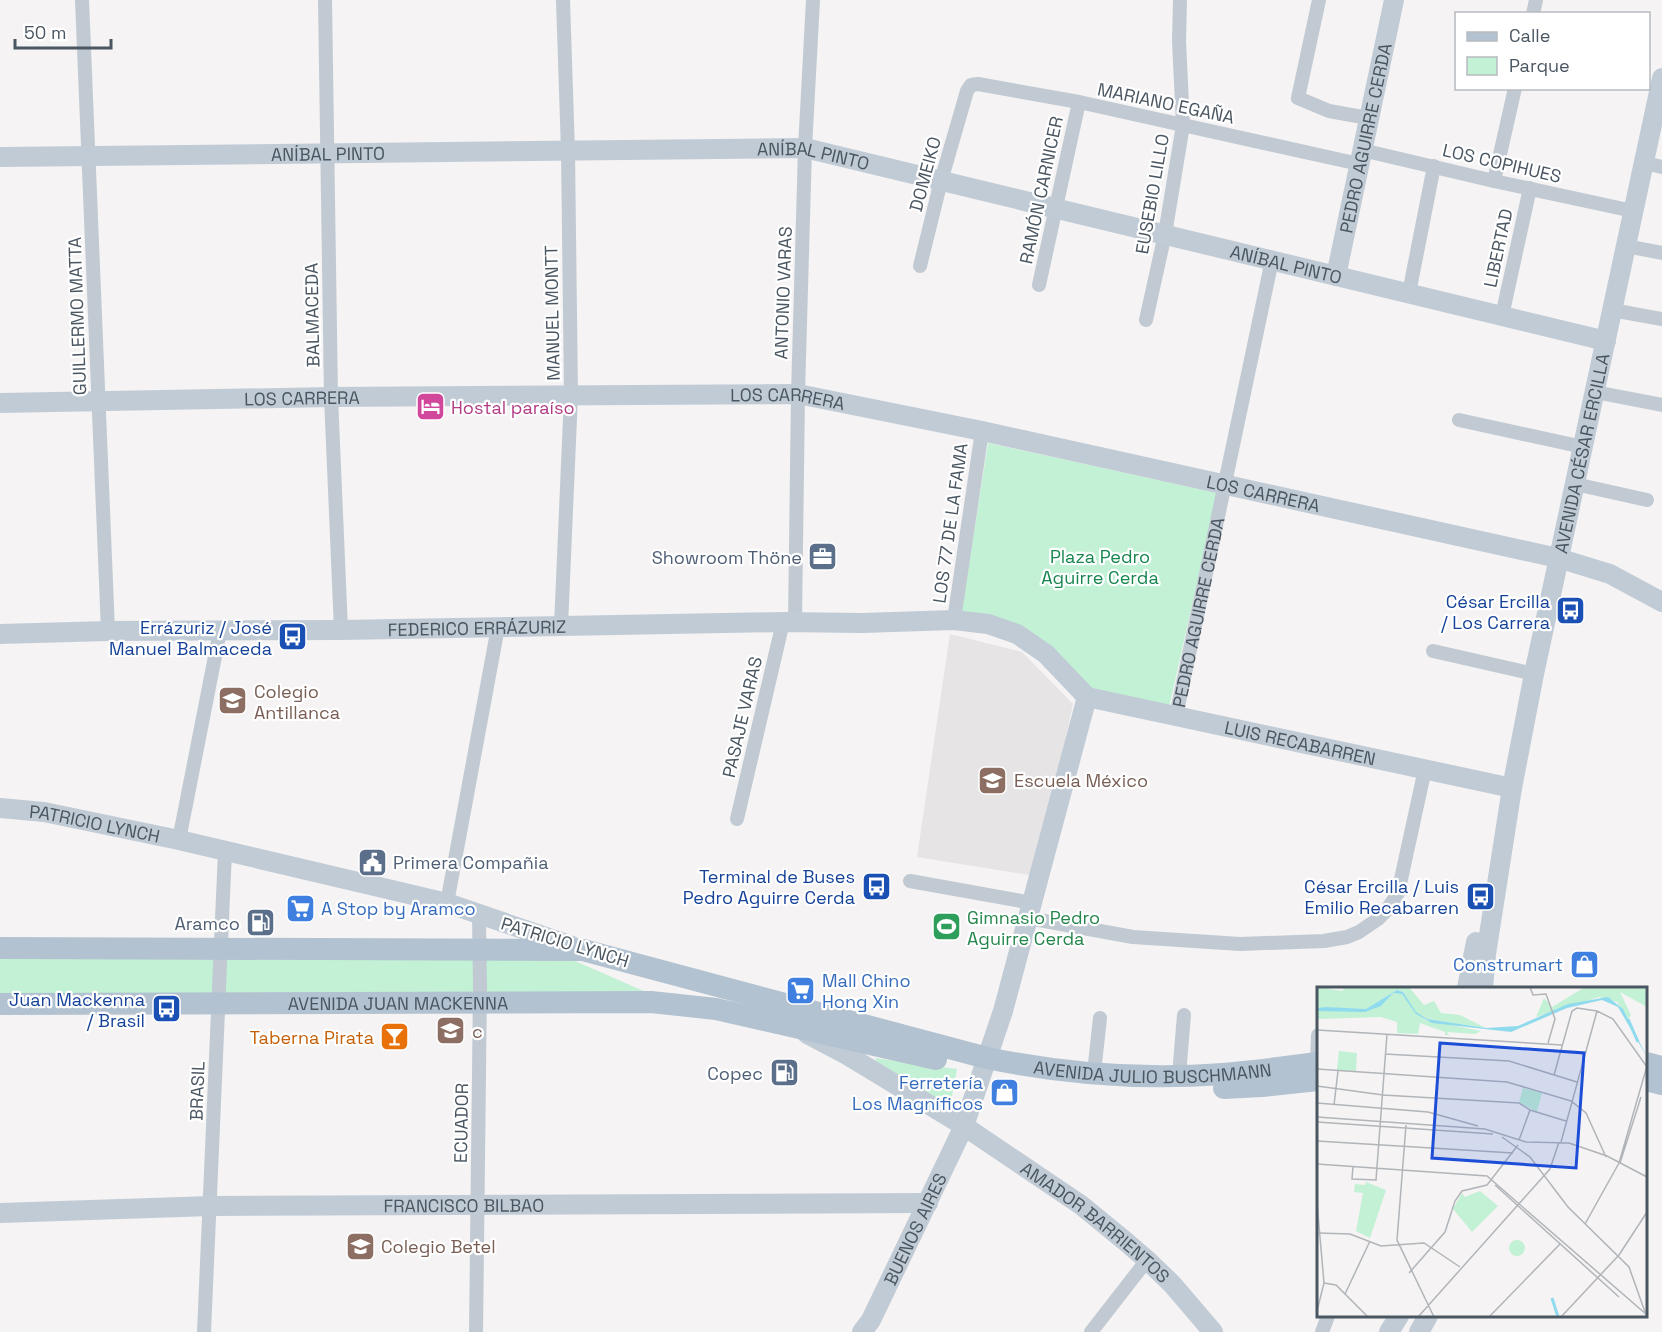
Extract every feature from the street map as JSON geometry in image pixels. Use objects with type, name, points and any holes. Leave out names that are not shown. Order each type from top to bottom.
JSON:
[{"type":"main road","points":[[0,948],[583,950]]},
{"type":"main road","name":"PATRICIO LYNCH","points":[[583,950],[987,1066]]},
{"type":"main road","name":"AVENIDA JUAN MACKENNA","points":[[0,1004],[651,1002],[716,1009],[987,1066]]},
{"type":"main road","points":[[1647,1063],[1662,1067]]},
{"type":"main road","name":"AVENIDA JULIO BUSCHMANN","points":[[987,1066],[1087,1084],[1171,1088],[1262,1086],[1317,1068]]},
{"type":"main road","name":"AVENIDA JULIO BUSCHMANN","points":[[987,1066],[1044,1067],[1145,1076],[1317,1068]]},
{"type":"main road","points":[[1647,1080],[1662,1084]]},
{"type":"street","name":"GUILLERMO MATTA","points":[[82,0],[108,631]]},
{"type":"street","name":"BALMACEDA","points":[[325,0],[331,397],[341,630]]},
{"type":"street","name":"MANUEL MONTT","points":[[561,626],[571,395],[568,151],[563,0]]},
{"type":"street","name":"ANTONIO VARAS","points":[[789,622],[813,0]]},
{"type":"street","name":"EUSEBIO LILLO","points":[[1146,320],[1165,234],[1183,124],[1179,41],[1180,0]]},
{"type":"street","points":[[1319,0],[1298,98],[1329,111],[1368,118]]},
{"type":"street","name":"PEDRO AGUIRRE CERDA","points":[[1336,276],[1394,0]]},
{"type":"street","name":"AVENIDA CÉSAR ERCILLA","points":[[1483,987],[1505,829],[1534,674],[1633,211],[1653,165],[1662,78]]},
{"type":"street","name":"MARIANO EGAÑA","points":[[967,91],[972,85],[978,84],[1360,157]]},
{"type":"street","points":[[1494,181],[1515,90]]},
{"type":"street","name":"DOMEIKO","points":[[920,266],[967,91]]},
{"type":"street","name":"RAMÓN CARNICER","points":[[1039,285],[1078,102]]},
{"type":"street","name":"ANÍBAL PINTO","points":[[0,157],[806,148],[1605,340]]},
{"type":"street","name":"LOS COPIHUES","points":[[1360,157],[1434,166],[1633,211]]},
{"type":"street","points":[[1409,293],[1434,166]]},
{"type":"street","name":"LIBERTAD","points":[[1502,316],[1530,188]]},
{"type":"street","points":[[1626,246],[1662,253]]},
{"type":"street","name":"PEDRO AGUIRRE CERDA","points":[[1176,716],[1272,260]]},
{"type":"street","points":[[1612,310],[1662,320]]},
{"type":"street","points":[[1594,392],[1662,405]]},
{"type":"street","name":"LOS CARRERA","points":[[0,403],[331,397],[798,394],[982,431],[1558,558],[1610,574],[1662,602]]},
{"type":"street","points":[[1459,420],[1582,447]]},
{"type":"street","name":"LOS 77 DE LA FAMA","points":[[954,620],[982,431]]},
{"type":"street","points":[[1575,484],[1647,500]]},
{"type":"street","name":"FEDERICO ERRÁZURIZ","points":[[0,634],[789,622],[862,624],[954,620],[988,624],[1017,634],[1046,654],[1087,697]]},
{"type":"street","name":"PASAJE VARAS","points":[[737,819],[789,622]]},
{"type":"street","points":[[447,903],[498,627]]},
{"type":"street","points":[[178,840],[220,631]]},
{"type":"street","points":[[1433,651],[1534,674]]},
{"type":"street","points":[[987,1066],[1087,697]]},
{"type":"street","name":"LUIS RECABARREN","points":[[1087,697],[1512,788]]},
{"type":"street","points":[[910,881],[1133,936],[1240,944],[1324,941],[1347,937],[1378,919],[1398,893],[1425,770]]},
{"type":"street","name":"PATRICIO LYNCH","points":[[0,808],[44,812],[178,840],[447,903],[583,950]]},
{"type":"street","name":"AVENIDA CÉSAR ERCILLA","points":[[1467,987],[1484,903],[1505,829]]},
{"type":"street","name":"BRASIL","points":[[204,1332],[225,851]]},
{"type":"street","name":"ECUADOR","points":[[476,1332],[479,915]]},
{"type":"street","points":[[1179,1075],[1184,1015]]},
{"type":"street","points":[[1094,1073],[1100,1018]]},
{"type":"street","name":"AVENIDA JUAN MACKENNA","points":[[793,1027],[847,1055],[964,1126]]},
{"type":"street","name":"BUENOS AIRES","points":[[862,1332],[871,1320],[964,1126],[976,1110],[987,1066]]},
{"type":"street","name":"AMADOR BARRIENTOS","points":[[964,1126],[1081,1205],[1147,1260],[1213,1332]]},
{"type":"street","name":"FRANCISCO BILBAO","points":[[0,1213],[211,1206],[928,1203]]},
{"type":"street","points":[[1091,1332],[1147,1260]]},
{"type":"street","points":[[1322,1332],[1328,1317]]},
{"type":"street","points":[[1389,1332],[1398,1317]]},
{"type":"street","points":[[1419,1332],[1427,1317]]},
{"type":"shaded area","name":"Escuela México","points":[[950,634],[1022,652],[1073,704],[1036,876],[917,857]]},
{"type":"green space","name":"Plaza Pedro Aguirre Cerda","points":[[988,443],[1217,493],[1168,712],[1090,693],[1049,651],[961,616]]},
{"type":"green space","points":[[557,953],[655,996],[0,1002],[0,954]]},
{"type":"green space","points":[[875,1058],[957,1069],[950,1107],[881,1072]]},
{"type":"place","name":"Hostal paraíso","points":[[430,407]]},
{"type":"place","name":"Showroom Thöne","points":[[823,557]]},
{"type":"place","name":"César Ercilla / Los Carrera","points":[[1571,611]]},
{"type":"place","name":"Errázuriz / José Manuel Balmaceda","points":[[293,637]]},
{"type":"place","name":"Colegio Antillanca","points":[[233,701]]},
{"type":"place","name":"Escuela México","points":[[993,780]]},
{"type":"place","name":"Primera Compañia","points":[[372,862]]},
{"type":"place","name":"Terminal de Buses Pedro Aguirre Cerda","points":[[876,886]]},
{"type":"place","name":"César Ercilla / Luis Emilio Recabarren","points":[[1480,896]]},
{"type":"place","name":"A Stop by Aramco","points":[[300,908]]},
{"type":"place","name":"Aramco","points":[[261,923]]},
{"type":"place","name":"Gimnasio Pedro Aguirre Cerda","points":[[946,927]]},
{"type":"place","name":"Construmart","points":[[1584,964]]},
{"type":"place","name":"Mall Chino Hong Xin","points":[[801,990]]},
{"type":"place","name":"Juan Mackenna / Brasil","points":[[166,1009]]},
{"type":"place","name":"c","points":[[451,1031]]},
{"type":"place","name":"Taberna Pirata","points":[[395,1037]]},
{"type":"place","name":"Copec","points":[[784,1073]]},
{"type":"place","name":"Ferretería Los Magníficos","points":[[1004,1092]]},
{"type":"place","name":"Colegio Betel","points":[[360,1246]]}]
